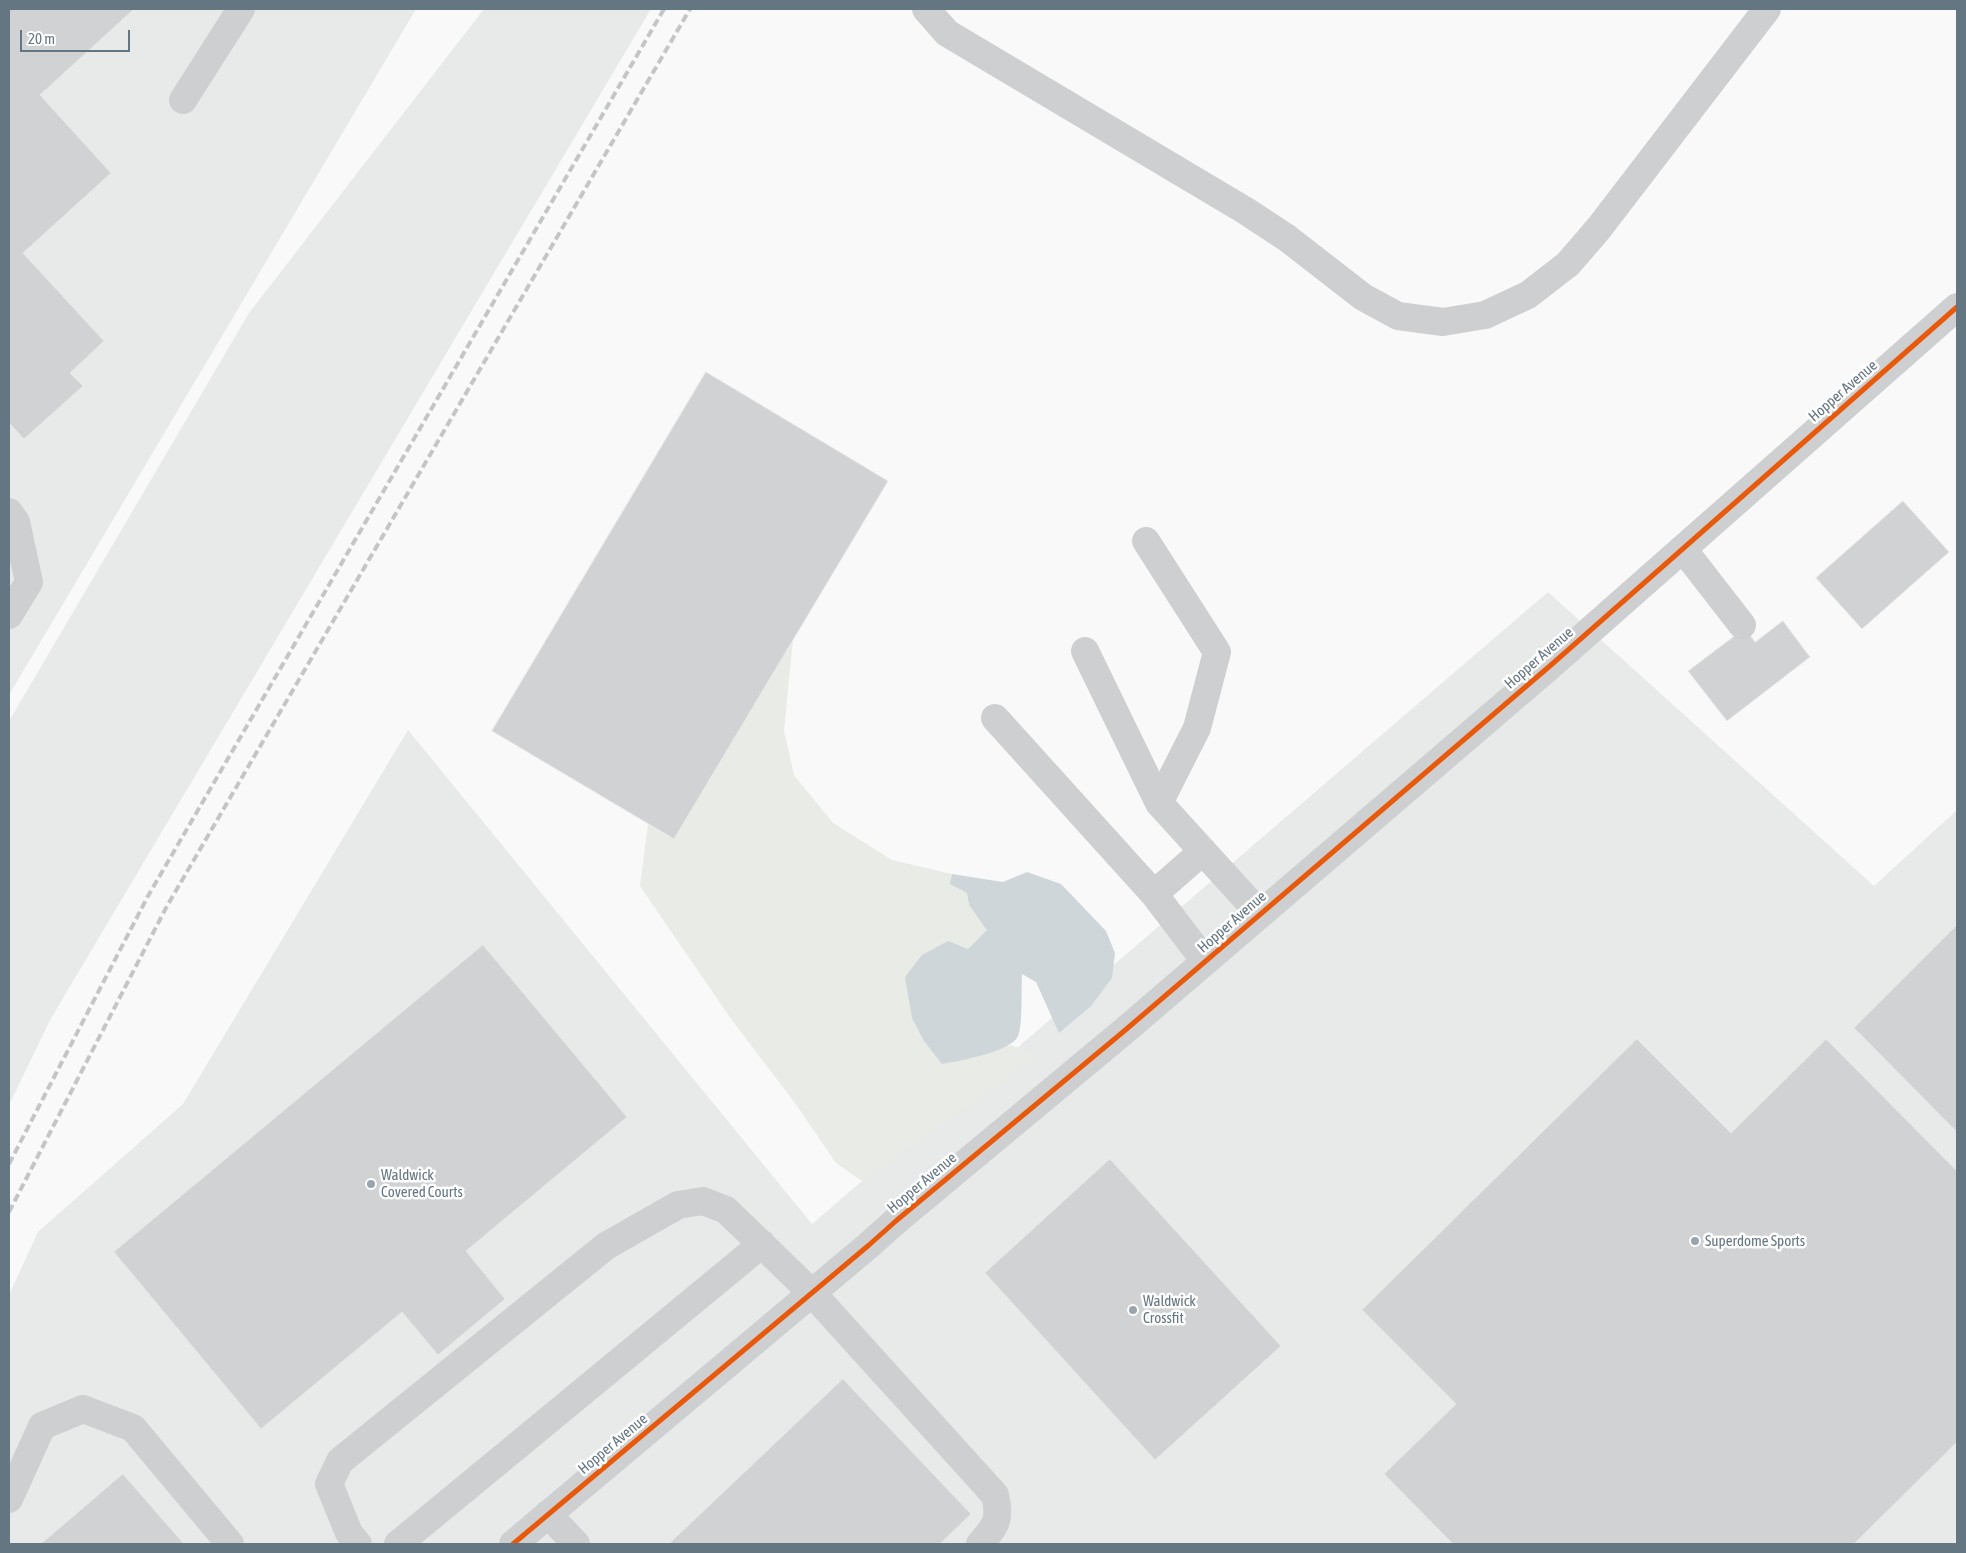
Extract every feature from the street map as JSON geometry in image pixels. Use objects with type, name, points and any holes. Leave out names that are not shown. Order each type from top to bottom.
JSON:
[{"type":"street","points":[[183,100],[241,9]]},
{"type":"street","points":[[926,9],[947,33],[1246,211],[1287,238],[1363,297],[1398,316],[1443,322],[1485,315],[1528,295],[1568,264],[1599,228],[1767,9]]},
{"type":"street","name":"Hopper Avenue","points":[[513,1544],[1205,962],[1551,665],[1957,307]]},
{"type":"street","points":[[9,512],[16,522],[29,582],[9,615]]},
{"type":"street","points":[[1146,541],[1218,652],[1198,728],[1159,803]]},
{"type":"street","points":[[1683,549],[1742,625]]},
{"type":"street","points":[[1085,651],[1159,803],[1260,914]]},
{"type":"street","points":[[995,718],[1154,894],[1205,962]]},
{"type":"street","points":[[1154,894],[1203,851]]},
{"type":"street","points":[[358,1544],[349,1534],[329,1484],[340,1461],[606,1246],[678,1205],[703,1201],[726,1210],[812,1293],[995,1495],[999,1511],[993,1530],[980,1544]]},
{"type":"street","points":[[398,1544],[762,1244]]},
{"type":"street","points":[[9,1499],[42,1426],[83,1409],[133,1428],[230,1544]]},
{"type":"street","points":[[548,1514],[576,1544]]},
{"type":"shaded area","points":[[9,9],[416,9],[9,695]]},
{"type":"shaded area","points":[[484,9],[651,9],[50,1020],[9,1105],[9,721],[249,313]]},
{"type":"shaded area","points":[[1548,592],[1874,886],[1957,810],[1957,1544],[9,1544],[9,1295],[38,1232],[183,1104],[408,730],[812,1224]]},
{"type":"shaded area","points":[[793,639],[784,731],[794,775],[833,823],[892,860],[952,874],[951,884],[967,893],[969,905],[988,930],[968,949],[970,1059],[1011,1045],[1038,1056],[862,1181],[836,1163],[795,1103],[731,1019],[640,886],[648,824],[674,839]]},
{"type":"shaded area","points":[[1027,872],[1061,884],[1106,931],[1115,953],[1112,978],[1091,1006],[1059,1033],[1036,982],[1022,974],[1021,1024],[1018,1036],[1013,1042],[1006,1047],[984,1055],[942,1064],[924,1041],[912,1018],[905,977],[922,955],[948,941],[968,949],[987,930],[969,905],[967,893],[950,884],[952,874],[1003,882]]},
{"type":"building","points":[[9,9],[134,9],[40,95],[111,173],[23,253],[104,341],[70,373],[83,386],[24,439],[9,423]]},
{"type":"building","points":[[706,372],[888,481],[674,839],[492,731]]},
{"type":"building","points":[[1903,501],[1949,552],[1862,629],[1816,578]]},
{"type":"building","points":[[1783,621],[1810,657],[1727,721],[1688,671],[1745,628],[1755,642]]},
{"type":"building","points":[[1957,925],[1957,1132],[1854,1028]]},
{"type":"building","name":"Waldwick Covered Courts","points":[[483,945],[627,1117],[466,1251],[505,1299],[438,1355],[402,1312],[261,1429],[114,1252]]},
{"type":"building","name":"Superdome Sports","points":[[1637,1039],[1731,1133],[1826,1039],[1957,1171],[1957,1442],[1854,1544],[1453,1544],[1384,1474],[1456,1404],[1362,1310]]},
{"type":"building","name":"Waldwick Crossfit","points":[[1110,1159],[1281,1346],[1155,1460],[985,1273]]},
{"type":"building","points":[[843,1379],[971,1514],[940,1544],[669,1544]]},
{"type":"building","points":[[123,1474],[184,1544],[41,1544]]},
{"type":"railway","points":[[9,1164],[148,896],[664,9]]},
{"type":"railway","points":[[9,1212],[167,906],[690,9]]},
{"type":"cycle path","points":[[513,1544],[1123,1032],[1551,665],[1957,307]]},
{"type":"place","name":"Waldwick Covered Courts","points":[[371,1184]]},
{"type":"place","name":"Superdome Sports","points":[[1695,1241]]},
{"type":"place","name":"Waldwick Crossfit","points":[[1133,1310]]}]
